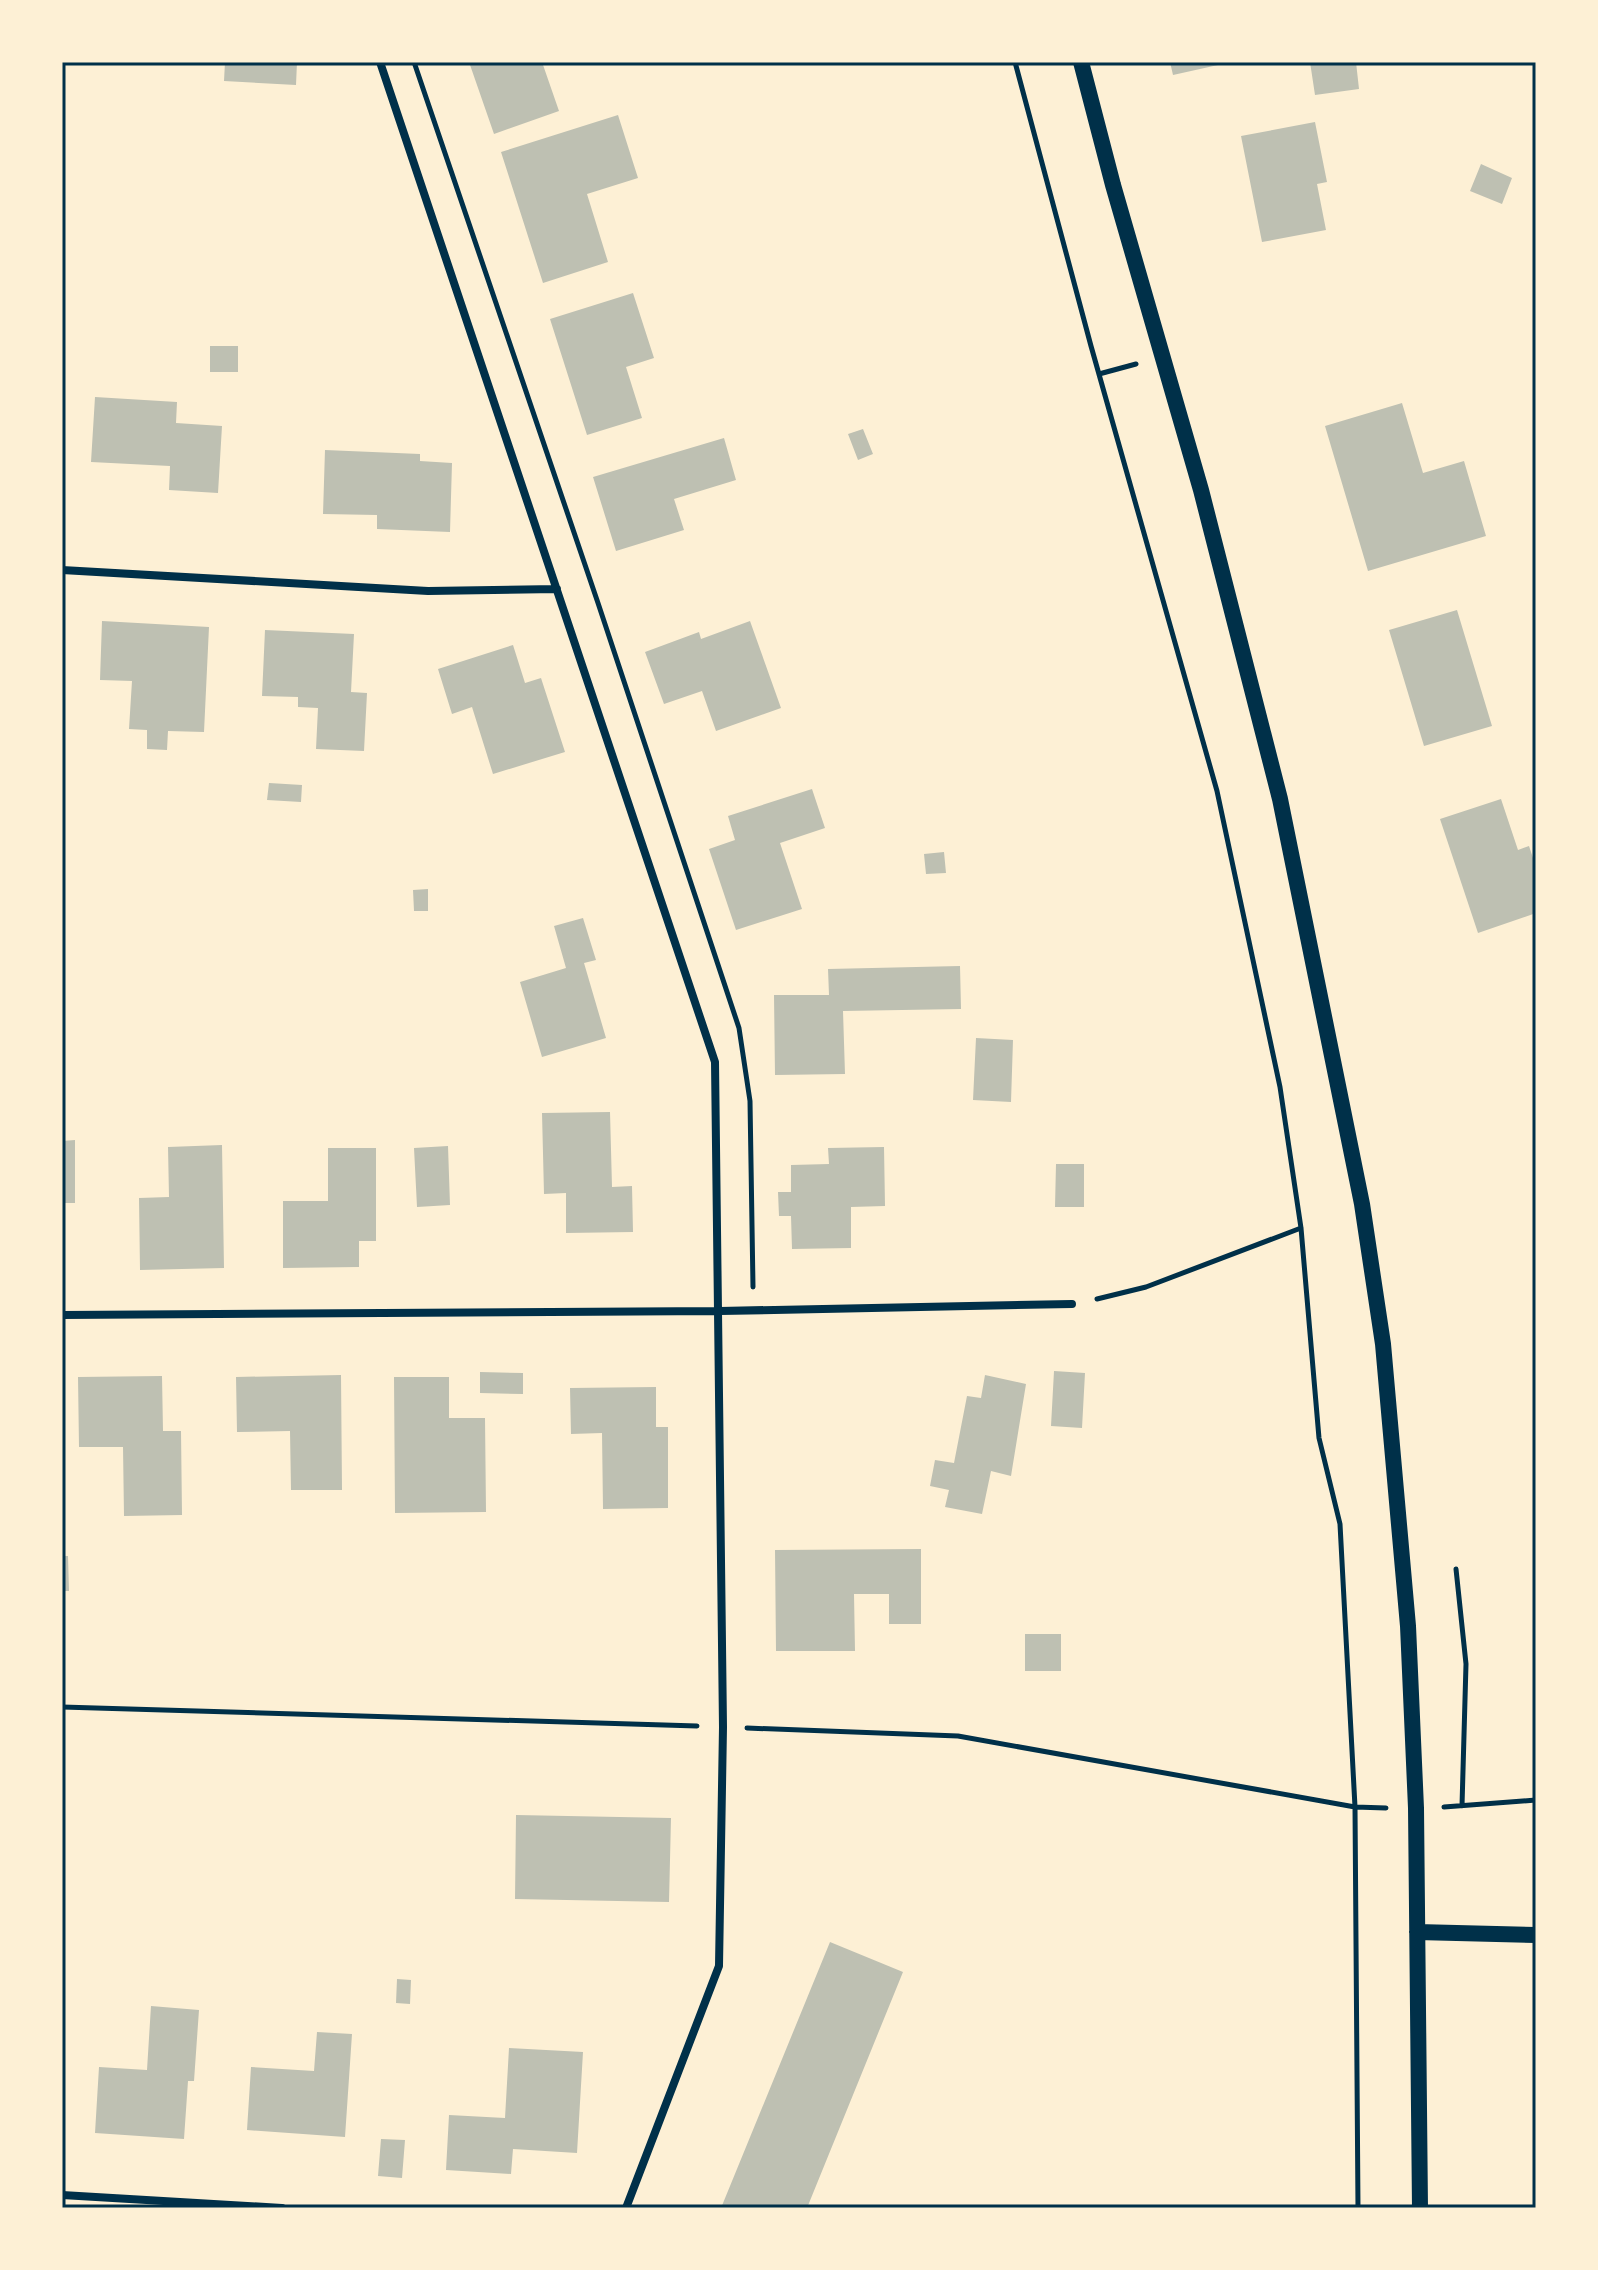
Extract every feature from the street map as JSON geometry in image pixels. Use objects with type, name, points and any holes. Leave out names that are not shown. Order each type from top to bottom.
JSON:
[{"type":"main road","points":[[1081,62],[1201,490],[1280,799],[1362,1204],[1386,1375],[1408,1626],[1416,1808],[1420,2208]]},
{"type":"main road","points":[[1417,1932],[1536,1935]]},
{"type":"street","points":[[380,62],[715,1062],[723,1727],[719,1966],[626,2208]]},
{"type":"street","points":[[62,570],[428,591],[557,589]]},
{"type":"street","points":[[62,1315],[720,1311],[1072,1304]]},
{"type":"street","points":[[62,2195],[282,2208]]},
{"type":"path","points":[[1015,62],[1091,346],[1217,791],[1280,1087],[1301,1228],[1319,1438],[1340,1524],[1355,1807],[1358,2208]]},
{"type":"path","points":[[1072,1304],[1146,1287],[1301,1228]]},
{"type":"path","points":[[1456,1569],[1466,1664],[1462,1806]]},
{"type":"path","points":[[62,1707],[958,1736],[1355,1807],[1416,1808],[1536,1800]]},
{"type":"building","points":[[225,62],[297,62],[296,85],[224,81]]},
{"type":"building","points":[[469,62],[542,62],[559,111],[494,134]]},
{"type":"building","points":[[1170,62],[1217,62],[1218,65],[1173,75]]},
{"type":"building","points":[[1310,62],[1356,62],[1359,89],[1315,95]]},
{"type":"building","points":[[618,115],[638,178],[587,194],[608,262],[543,283],[501,152]]},
{"type":"building","points":[[1315,122],[1327,182],[1317,184],[1326,230],[1262,242],[1241,136]]},
{"type":"building","points":[[1481,164],[1512,178],[1502,204],[1470,191]]},
{"type":"building","points":[[633,293],[654,358],[626,367],[642,418],[587,435],[550,319]]},
{"type":"building","points":[[210,346],[238,346],[238,372],[210,372]]},
{"type":"building","points":[[95,397],[177,402],[176,423],[222,426],[218,493],[169,490],[170,466],[91,462]]},
{"type":"building","points":[[1402,403],[1423,473],[1464,461],[1486,536],[1368,571],[1325,426]]},
{"type":"building","points":[[863,429],[873,454],[858,460],[848,434]]},
{"type":"building","points":[[724,438],[736,480],[674,499],[684,530],[616,551],[593,477]]},
{"type":"building","points":[[325,450],[420,454],[420,461],[452,463],[450,532],[377,529],[377,515],[323,514]]},
{"type":"building","points":[[1457,610],[1492,726],[1424,746],[1389,630]]},
{"type":"building","points":[[102,621],[209,627],[204,732],[168,731],[167,750],[147,749],[147,730],[129,729],[132,681],[100,680]]},
{"type":"building","points":[[750,621],[781,708],[716,731],[702,691],[664,704],[645,652],[699,632],[701,639]]},
{"type":"building","points":[[265,630],[354,634],[351,692],[367,693],[364,751],[316,749],[318,708],[298,707],[298,697],[262,696]]},
{"type":"building","points":[[513,645],[525,683],[541,678],[565,752],[493,774],[472,707],[452,714],[438,669]]},
{"type":"building","points":[[269,783],[302,785],[301,802],[267,800]]},
{"type":"building","points":[[812,789],[825,828],[780,843],[802,909],[736,930],[709,849],[735,840],[728,816]]},
{"type":"building","points":[[1501,799],[1518,850],[1529,846],[1536,867],[1536,913],[1478,933],[1440,819]]},
{"type":"building","points":[[944,852],[946,873],[926,874],[924,854]]},
{"type":"building","points":[[428,889],[428,911],[414,911],[413,890]]},
{"type":"building","points":[[583,918],[596,960],[584,963],[606,1038],[542,1057],[520,982],[566,968],[554,926]]},
{"type":"building","points":[[960,966],[961,1009],[843,1011],[845,1074],[775,1075],[774,995],[829,995],[828,969]]},
{"type":"building","points":[[976,1038],[1013,1040],[1011,1102],[973,1100]]},
{"type":"building","points":[[610,1112],[612,1187],[632,1186],[633,1232],[566,1233],[566,1193],[544,1194],[542,1113]]},
{"type":"building","points":[[75,1140],[75,1203],[62,1203],[62,1141]]},
{"type":"building","points":[[222,1145],[224,1268],[140,1270],[139,1198],[169,1197],[168,1147]]},
{"type":"building","points":[[448,1146],[450,1205],[417,1207],[414,1148]]},
{"type":"building","points":[[884,1147],[885,1206],[851,1207],[851,1248],[792,1249],[791,1216],[779,1216],[778,1192],[791,1192],[791,1165],[829,1164],[828,1148]]},
{"type":"building","points":[[328,1148],[376,1148],[376,1241],[359,1241],[359,1267],[283,1268],[283,1201],[328,1201]]},
{"type":"building","points":[[1056,1164],[1084,1164],[1084,1207],[1055,1207]]},
{"type":"building","points":[[1054,1371],[1085,1373],[1082,1428],[1051,1426]]},
{"type":"building","points":[[480,1372],[523,1373],[523,1394],[480,1393]]},
{"type":"building","points":[[341,1375],[342,1490],[291,1490],[290,1431],[237,1432],[236,1377]]},
{"type":"building","points":[[985,1375],[1026,1384],[1011,1476],[991,1471],[982,1514],[945,1507],[949,1490],[930,1486],[935,1460],[954,1463],[967,1396],[981,1398]]},
{"type":"building","points":[[162,1376],[163,1431],[181,1431],[182,1515],[124,1516],[123,1447],[79,1447],[78,1377]]},
{"type":"building","points":[[394,1377],[449,1377],[449,1418],[485,1418],[486,1512],[395,1513]]},
{"type":"building","points":[[656,1387],[656,1427],[668,1427],[668,1508],[603,1509],[602,1433],[571,1434],[570,1388]]},
{"type":"building","points":[[921,1549],[921,1624],[889,1624],[889,1594],[854,1594],[855,1651],[776,1651],[775,1550]]},
{"type":"building","points":[[62,1556],[68,1556],[69,1591],[62,1591]]},
{"type":"building","points":[[1025,1634],[1061,1634],[1061,1671],[1025,1671]]},
{"type":"building","points":[[516,1815],[671,1818],[669,1902],[515,1899]]},
{"type":"building","points":[[830,1942],[903,1972],[807,2208],[721,2208]]},
{"type":"building","points":[[397,1979],[411,1980],[410,2004],[396,2003]]},
{"type":"building","points":[[151,2006],[199,2010],[194,2081],[188,2081],[184,2139],[95,2133],[99,2067],[147,2070]]},
{"type":"building","points":[[317,2032],[352,2034],[345,2137],[247,2130],[251,2067],[314,2071]]},
{"type":"building","points":[[509,2048],[583,2052],[577,2153],[513,2149],[511,2174],[446,2170],[449,2115],[505,2118]]},
{"type":"building","points":[[381,2139],[405,2140],[402,2178],[378,2176]]}]
